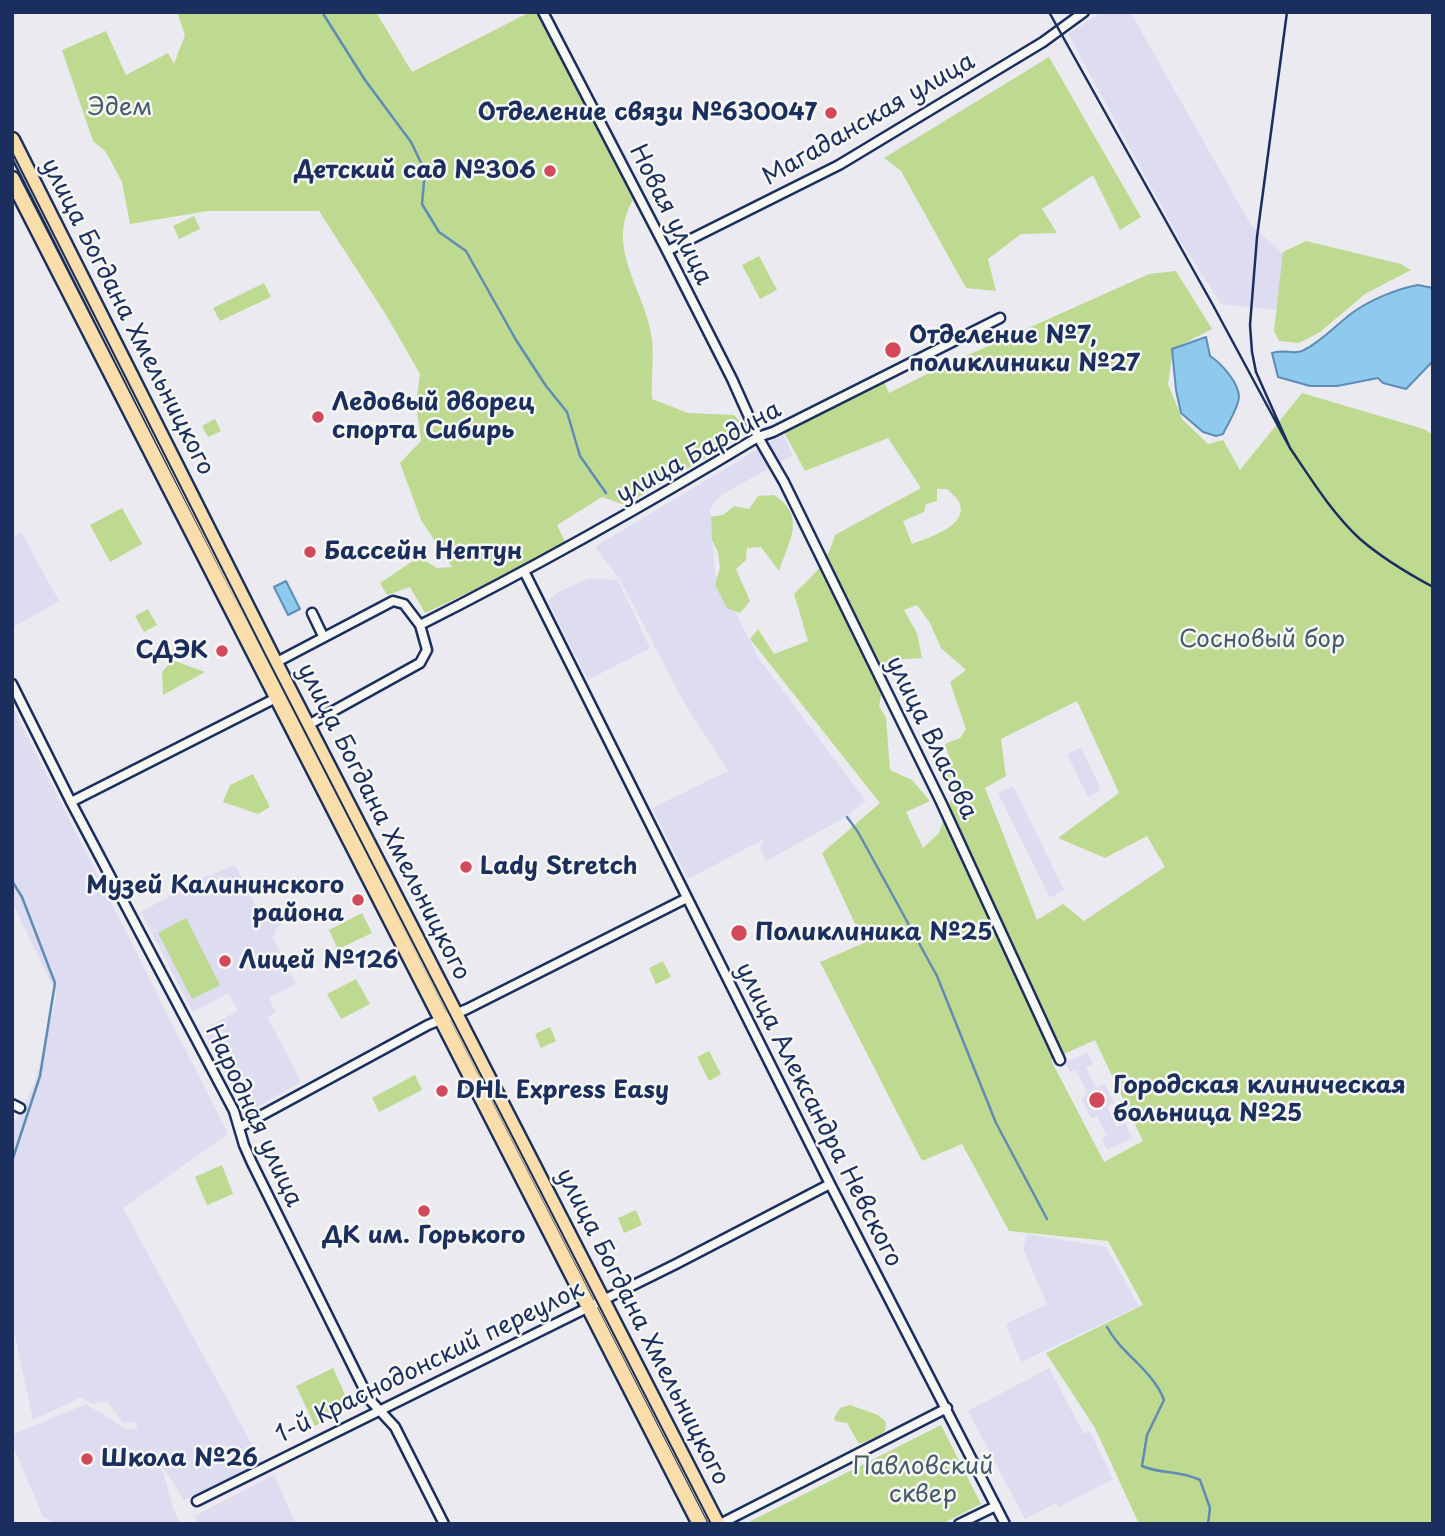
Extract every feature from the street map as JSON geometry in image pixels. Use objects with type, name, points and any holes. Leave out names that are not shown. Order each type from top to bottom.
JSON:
[{"type":"highway","name":"улица Богдана Хмельницкого","points":[[12,140],[275,663],[456,1014],[699,1524]]},
{"type":"highway","name":"улица Богдана Хмельницкого","points":[[12,179],[441,1020],[718,1524]]},
{"type":"street","name":"Новая улица","points":[[543,12],[732,379],[758,437]]},
{"type":"street","name":"Магаданская улица","points":[[667,251],[839,164],[1043,42],[1084,12]]},
{"type":"street","name":"улица Бардина","points":[[419,625],[525,572],[665,494],[758,437],[773,432],[1000,318]]},
{"type":"street","name":"улица Власова","points":[[758,437],[784,482],[941,802],[1060,1060]]},
{"type":"street","name":"улица Александра Невского","points":[[525,572],[830,1184],[1005,1524]]},
{"type":"street","points":[[275,663],[393,601],[404,604],[419,625],[427,650],[420,663],[308,725]]},
{"type":"street","points":[[312,613],[323,636]]},
{"type":"street","name":"Народная улица","points":[[12,684],[234,1111],[244,1145],[369,1399],[395,1427],[444,1524]]},
{"type":"street","points":[[71,802],[290,691]]},
{"type":"street","points":[[240,1127],[441,1020],[687,898]]},
{"type":"street","name":"1-й Краснодонский переулок","points":[[197,1501],[381,1412],[830,1184]]},
{"type":"street","points":[[718,1524],[947,1408]]},
{"type":"street","points":[[959,1524],[996,1506]]},
{"type":"shaded area","points":[[1102,12],[1132,15],[1251,225],[1289,259],[1277,310],[1221,304],[1181,242],[1068,34]]},
{"type":"shaded area","points":[[783,434],[793,455],[721,495],[710,509],[715,574],[760,660],[866,801],[842,819],[766,861],[760,847],[764,839],[688,879],[652,808],[728,771],[685,704],[620,580],[595,547]]},
{"type":"shaded area","points":[[21,532],[59,601],[12,628],[12,537]]},
{"type":"shaded area","points":[[589,578],[618,580],[650,648],[588,680],[548,601],[558,592]]},
{"type":"shaded area","points":[[12,706],[228,1134],[123,1208],[262,1463],[184,1500],[148,1445],[164,1475],[180,1524],[56,1524],[43,1517],[12,1443],[12,1435],[86,1404],[128,1430],[138,1428],[135,1422],[123,1423],[107,1401],[92,1404],[81,1397],[33,1420],[12,1332],[12,1127],[34,1085],[57,995],[12,902]]},
{"type":"shaded area","points":[[1081,747],[1101,790],[1088,797],[1067,754]]},
{"type":"shaded area","points":[[1013,786],[1064,890],[1050,898],[998,793]]},
{"type":"shaded area","name":"Лицей №126","points":[[235,865],[255,904],[267,908],[275,905],[283,923],[276,928],[273,938],[296,984],[269,997],[275,1012],[268,1018],[301,1082],[245,1114],[203,1029],[238,1011],[229,993],[193,1012],[141,912],[200,879]]},
{"type":"shaded area","name":"Городская клиническая больница №25","points":[[1087,1052],[1093,1064],[1086,1067],[1096,1088],[1105,1084],[1114,1103],[1107,1106],[1117,1127],[1125,1123],[1132,1138],[1107,1150],[1102,1139],[1107,1136],[1097,1116],[1091,1118],[1081,1098],[1088,1094],[1076,1070],[1070,1072],[1065,1063]]},
{"type":"shaded area","points":[[1027,1234],[1106,1247],[1139,1306],[1021,1362],[1006,1324],[1047,1304],[1023,1249]]},
{"type":"shaded area","points":[[1049,1368],[1084,1434],[1090,1431],[1113,1479],[1058,1507],[1056,1503],[1025,1519],[968,1411]]},
{"type":"shaded area","points":[[274,1475],[296,1524],[198,1524],[194,1516]]},
{"type":"green space","name":"Эдем","points":[[177,12],[376,12],[412,72],[530,12],[543,12],[633,200],[625,218],[623,236],[630,270],[649,322],[653,355],[652,399],[688,413],[734,415],[749,432],[625,505],[602,497],[557,525],[567,546],[425,613],[410,587],[387,595],[380,583],[419,557],[437,568],[452,567],[421,520],[400,463],[421,441],[416,403],[420,374],[386,315],[319,211],[208,211],[130,224],[122,182],[106,152],[93,141],[62,50],[106,31],[126,75],[168,53],[174,64],[185,35]]},
{"type":"green space","points":[[1049,57],[1141,217],[1120,230],[1093,175],[1042,209],[1057,233],[1021,234],[988,259],[996,291],[966,288],[901,171],[884,158]]},
{"type":"green space","points":[[194,216],[200,229],[179,239],[173,226]]},
{"type":"green space","points":[[1306,241],[1401,264],[1411,270],[1365,294],[1320,332],[1299,343],[1279,341],[1274,331],[1283,252]]},
{"type":"green space","points":[[759,256],[777,290],[760,299],[742,265]]},
{"type":"green space","name":"Сосновый бор","points":[[1176,271],[1212,329],[1173,349],[1168,384],[1182,419],[1208,444],[1223,440],[1240,470],[1302,393],[1424,429],[1433,435],[1433,1524],[1139,1524],[1095,1428],[1046,1353],[1143,1305],[1108,1241],[1009,1231],[962,1144],[922,1161],[820,962],[864,943],[822,853],[880,803],[750,639],[758,629],[774,654],[808,641],[794,594],[819,568],[835,535],[921,488],[888,438],[805,471],[784,432],[883,380],[889,393],[1149,274]],"holes":[[[937,489],[947,489],[959,502],[961,510],[958,518],[945,530],[912,544],[903,521],[924,512],[926,504],[937,501]],[[917,605],[930,623],[941,648],[966,670],[950,682],[966,729],[960,738],[945,744],[950,759],[942,773],[955,788],[939,833],[923,848],[906,812],[930,801],[912,780],[890,770],[886,718],[879,706],[891,660],[922,658],[917,633],[904,610]],[[1077,701],[1119,793],[1058,838],[1105,858],[1147,836],[1165,867],[1084,921],[1063,904],[1037,920],[985,788],[1006,776],[1001,739]],[[1095,1040],[1143,1141],[1104,1162],[1051,1060]]]},
{"type":"green space","points":[[264,283],[271,297],[220,321],[213,308]]},
{"type":"green space","points":[[215,419],[221,431],[208,437],[202,426]]},
{"type":"green space","points":[[774,495],[790,512],[793,520],[791,539],[779,571],[761,547],[747,548],[746,560],[736,569],[750,601],[740,613],[727,608],[715,585],[720,568],[718,552],[712,540],[711,517],[723,515],[734,506],[749,509],[758,496]]},
{"type":"green space","points":[[122,508],[142,544],[110,562],[90,525]]},
{"type":"green space","points":[[148,609],[157,625],[144,632],[135,616]]},
{"type":"green space","points":[[172,660],[205,672],[163,695],[162,672]]},
{"type":"green space","points":[[253,774],[270,807],[258,814],[223,802],[230,785]]},
{"type":"green space","points":[[362,913],[372,933],[338,949],[329,930]]},
{"type":"green space","points":[[186,918],[220,985],[192,999],[158,933]]},
{"type":"green space","points":[[663,961],[671,977],[656,984],[649,968]]},
{"type":"green space","points":[[356,979],[370,1004],[341,1019],[327,994]]},
{"type":"green space","points":[[550,1027],[556,1041],[541,1048],[535,1034]]},
{"type":"green space","points":[[709,1051],[721,1074],[709,1081],[697,1057]]},
{"type":"green space","points":[[415,1075],[422,1090],[379,1112],[372,1098]]},
{"type":"green space","points":[[222,1165],[233,1194],[207,1205],[195,1177]]},
{"type":"green space","points":[[636,1210],[642,1225],[624,1233],[618,1218]]},
{"type":"green space","points":[[333,1368],[350,1406],[315,1426],[296,1386]]},
{"type":"green space","points":[[850,1405],[878,1415],[886,1422],[885,1431],[859,1444],[847,1423],[835,1421],[834,1418],[840,1408]]},
{"type":"green space","name":"Павловский сквер","points":[[941,1425],[981,1504],[942,1524],[745,1524]]},
{"type":"water","points":[[1418,285],[1433,288],[1433,361],[1406,389],[1383,383],[1378,378],[1337,386],[1310,386],[1278,377],[1272,353],[1304,350],[1367,304],[1392,292]]},
{"type":"water","points":[[1206,337],[1210,356],[1229,374],[1239,397],[1223,434],[1216,436],[1203,432],[1181,413],[1176,390],[1172,349]]},
{"type":"water","points":[[286,581],[300,609],[288,615],[274,587]]},
{"type":"waterway","points":[[322,12],[365,80],[411,142],[425,171],[422,204],[439,232],[466,251],[516,340],[546,386],[567,412],[580,456],[606,493]]},
{"type":"waterway","points":[[847,817],[858,832],[937,976],[996,1123],[1047,1219]]},
{"type":"waterway","points":[[12,881],[22,897],[55,983],[40,1076],[12,1161]]},
{"type":"waterway","points":[[1107,1327],[1153,1380],[1164,1400],[1147,1435],[1142,1466],[1200,1480],[1210,1508],[1208,1524]]},
{"type":"tram line","points":[[12,152],[265,654],[711,1524]]},
{"type":"railway","points":[[1049,12],[1290,448],[1256,372],[1250,325],[1257,237],[1287,12]]},
{"type":"railway","points":[[1290,448],[1331,507],[1360,539],[1395,565],[1433,587]]},
{"type":"place","name":"Отделение связи №630047","points":[[831,113]]},
{"type":"place","name":"Детский сад №306","points":[[550,171]]},
{"type":"place","name":"Отделение №7, поликлиники №27","points":[[893,350]]},
{"type":"place","name":"Ледовый дворец спорта Сибирь","points":[[318,417]]},
{"type":"place","name":"Бассейн Нептун","points":[[310,552]]},
{"type":"place","name":"СДЭК","points":[[222,651]]},
{"type":"place","name":"Lady Stretch","points":[[466,867]]},
{"type":"place","name":"Музей Калининского района","points":[[358,900]]},
{"type":"place","name":"Поликлиника №25","points":[[739,933]]},
{"type":"place","name":"Лицей №126","points":[[225,961]]},
{"type":"place","name":"DHL Express Easy","points":[[442,1091]]},
{"type":"place","name":"Городская клиническая больница №25","points":[[1097,1100]]},
{"type":"place","name":"ДК им. Горького","points":[[424,1211]]},
{"type":"place","name":"Школа №26","points":[[87,1459]]}]
